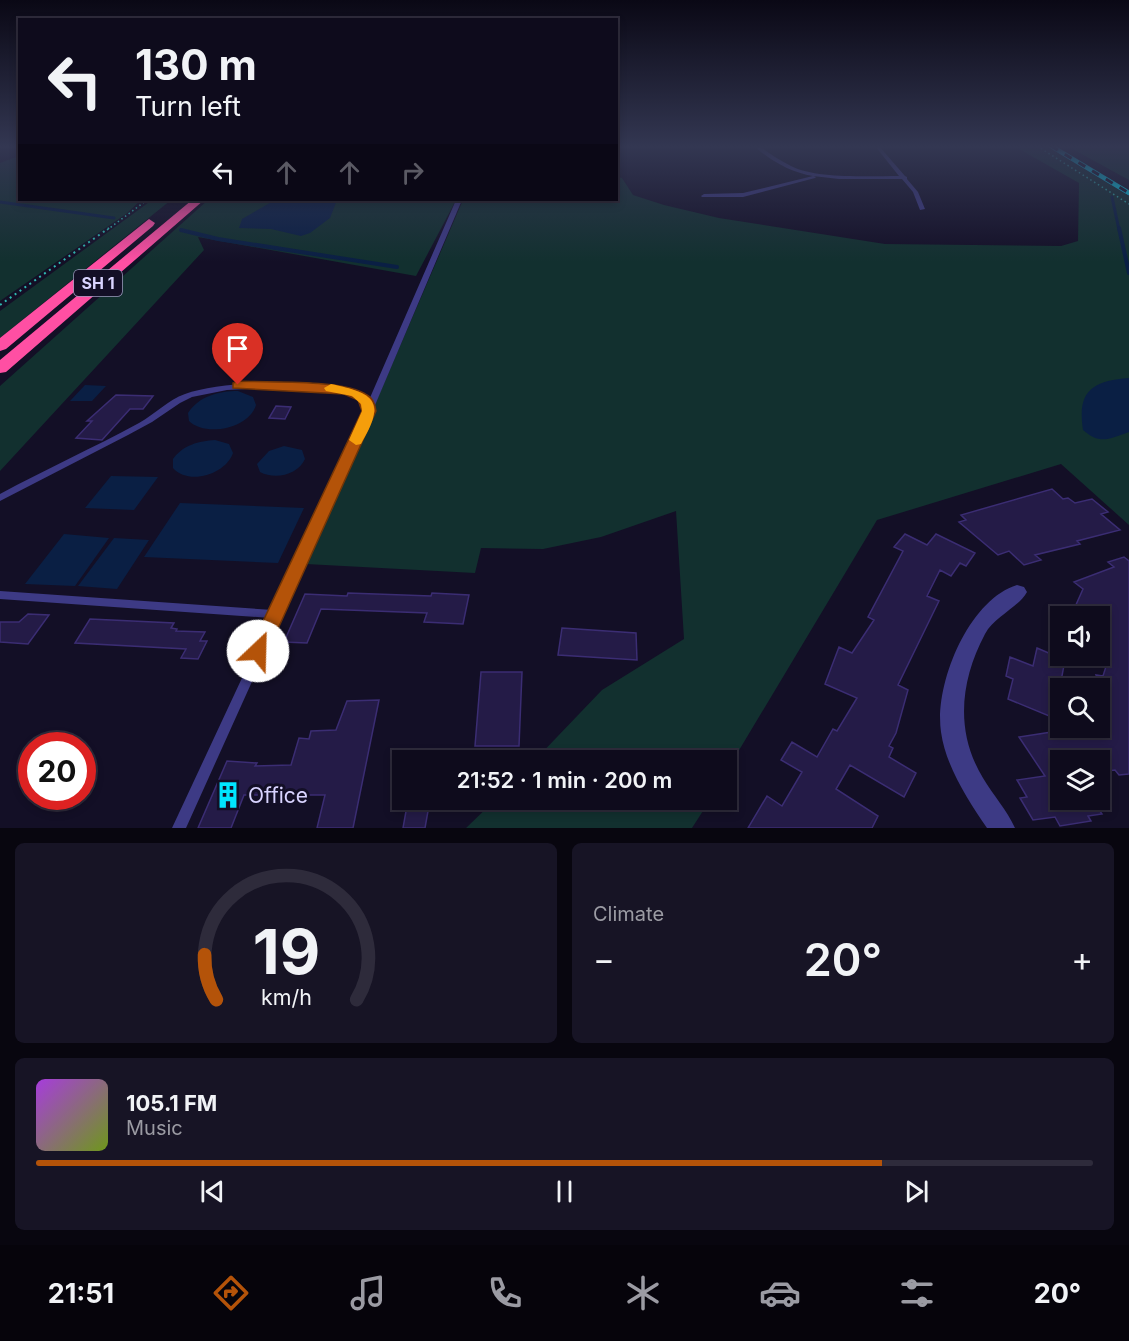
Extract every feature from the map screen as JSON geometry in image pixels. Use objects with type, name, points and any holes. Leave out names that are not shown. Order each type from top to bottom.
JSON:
[{"type":"highway","name":"SH 1","points":[[0,346],[180,201]]},
{"type":"highway","name":"SH 1","points":[[0,368],[197,201]]},
{"type":"street","points":[[1002,828],[969,780],[954,742],[954,688],[978,629],[996,607],[1017,592]]},
{"type":"lane","points":[[704,196],[743,195],[780,185]]},
{"type":"lane","points":[[910,185],[922,209]]},
{"type":"lane","points":[[179,828],[369,411],[459,201]]},
{"type":"lane","points":[[0,498],[148,422],[178,399],[209,389],[250,385],[346,390],[363,398],[368,403],[369,411]]},
{"type":"lane","points":[[0,595],[275,614]]},
{"type":"path","points":[[1098,185],[1129,204]]},
{"type":"path","points":[[0,305],[94,237],[117,224],[146,201]]},
{"type":"green space","points":[[0,185],[18,185],[18,201],[140,201],[126,214],[0,301]]},
{"type":"green space","points":[[618,185],[626,185],[633,195],[719,218],[885,244],[1061,246],[1078,241],[1079,185],[1110,185],[1129,196],[1129,525],[1061,464],[877,520],[737,754],[737,750],[545,750],[602,690],[684,639],[676,511],[601,537],[543,549],[481,548],[475,573],[306,564],[463,201],[618,201]]},
{"type":"green space","points":[[151,201],[170,201],[0,338],[0,311]]},
{"type":"green space","points":[[207,201],[455,201],[416,276],[198,237],[204,250],[0,471],[0,386]]},
{"type":"green space","points":[[485,810],[704,810],[692,828],[466,828]]},
{"type":"water","points":[[273,201],[337,201],[330,218],[310,233],[301,236],[271,229],[239,228],[242,219]]},
{"type":"water","points":[[1129,378],[1129,432],[1105,439],[1089,435],[1083,430],[1082,406],[1085,397],[1097,385],[1116,379]]},
{"type":"water","points":[[85,385],[106,386],[92,401],[70,401]]},
{"type":"water","points":[[238,391],[253,397],[256,405],[245,420],[226,428],[215,429],[205,429],[189,421],[188,413],[198,402],[217,393]]},
{"type":"water","points":[[215,440],[229,444],[233,453],[223,467],[197,477],[180,473],[173,468],[173,459],[186,447]]},
{"type":"water","points":[[284,446],[302,450],[305,459],[302,464],[292,472],[279,476],[260,472],[257,464],[269,451]]},
{"type":"water","points":[[111,476],[158,477],[134,510],[85,508]]},
{"type":"water","points":[[180,503],[304,508],[278,563],[144,557]]},
{"type":"water","points":[[64,534],[109,538],[75,586],[25,584]]},
{"type":"water","points":[[114,538],[149,540],[117,589],[78,586]]},
{"type":"building","points":[[116,395],[153,396],[143,409],[130,409],[102,440],[76,438],[92,421],[87,421]]},
{"type":"building","points":[[276,406],[291,407],[285,419],[269,418]]},
{"type":"building","points":[[1052,489],[1063,499],[1068,498],[1075,503],[1092,499],[1108,512],[1101,514],[1120,530],[1077,541],[1080,544],[1035,555],[1041,560],[1024,565],[1009,551],[998,555],[959,522],[966,520],[961,515]]},
{"type":"building","points":[[905,534],[927,545],[936,534],[975,553],[966,566],[960,563],[951,576],[940,570],[927,596],[939,601],[898,685],[908,690],[896,733],[889,746],[893,748],[889,757],[916,773],[904,797],[850,765],[836,789],[878,816],[872,828],[748,828],[767,796],[782,806],[802,772],[781,760],[792,742],[817,757],[833,729],[837,731],[857,698],[825,684],[839,647],[852,653],[874,620],[868,617],[903,551],[894,547]]},
{"type":"building","points":[[1124,557],[1129,561],[1129,774],[1119,775],[1115,770],[1110,771],[1110,750],[1050,750],[1050,810],[1099,810],[1102,814],[1088,816],[1091,821],[1060,826],[1055,817],[1033,820],[1020,798],[1027,797],[1017,780],[1045,776],[1019,737],[1050,732],[1050,738],[1110,738],[1110,678],[1097,678],[1096,675],[1103,676],[1106,666],[1110,666],[1110,606],[1075,606],[1083,589],[1074,582],[1114,567],[1108,562]]},
{"type":"building","points":[[348,593],[469,595],[463,624],[424,622],[427,613],[321,609],[307,643],[284,642],[305,594],[347,596]]},
{"type":"building","points":[[28,614],[49,615],[28,644],[0,642],[0,622],[19,622]]},
{"type":"building","points":[[90,619],[174,623],[171,628],[177,629],[176,631],[205,632],[200,641],[207,641],[198,659],[181,658],[186,649],[75,643]]},
{"type":"building","points":[[562,628],[636,633],[637,660],[558,655]]},
{"type":"building","points":[[1037,648],[1050,654],[1050,666],[1064,666],[1062,678],[1050,678],[1050,716],[1008,699],[1013,679],[1006,676],[1010,657],[1033,666]]},
{"type":"building","points":[[481,672],[522,672],[519,746],[475,746]]},
{"type":"building","points":[[379,700],[353,828],[317,828],[325,795],[244,795],[231,828],[198,828],[227,761],[257,763],[255,766],[291,765],[299,738],[309,739],[311,731],[336,730],[347,701]]},
{"type":"building","points":[[406,810],[428,810],[425,828],[403,828]]},
{"type":"waterway","points":[[1112,197],[1119,230]]},
{"type":"waterway","points":[[0,202],[114,218]]},
{"type":"waterway","points":[[1119,228],[1129,273]]},
{"type":"waterway","points":[[181,230],[218,239],[397,267]]},
{"type":"railway","points":[[1115,185],[1129,193]]},
{"type":"slow traffic","points":[[331,388],[356,393],[368,403],[369,411],[356,440]]},
{"type":"place","name":"Office","points":[[228,795]]},
{"type":"route","points":[[238,385],[346,390],[363,398],[368,403],[369,411],[258,651]]}]
